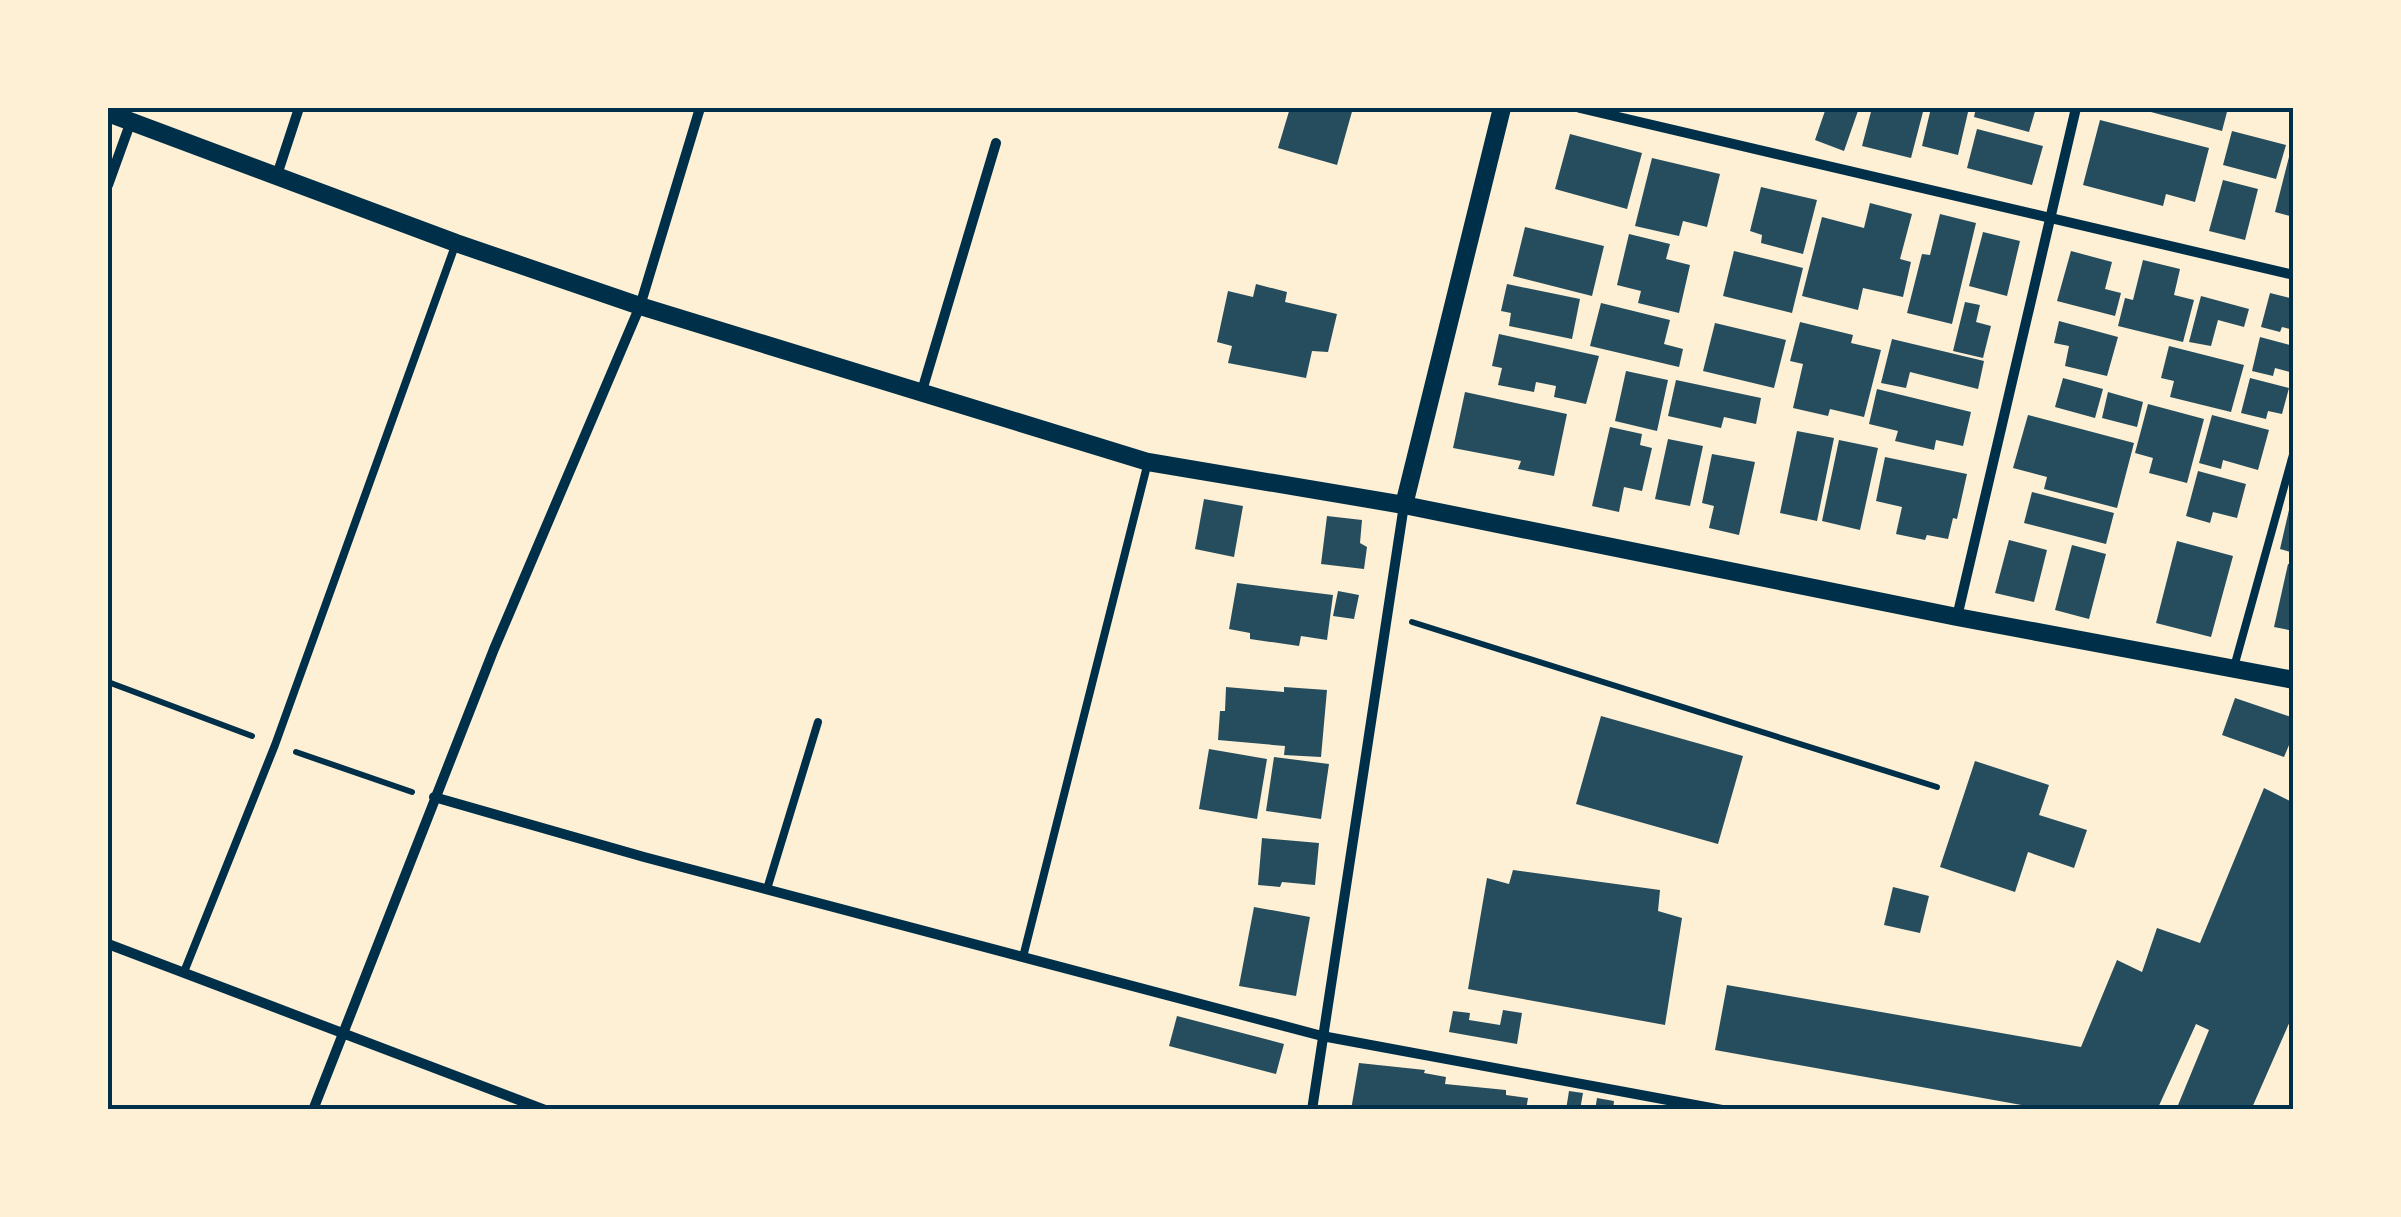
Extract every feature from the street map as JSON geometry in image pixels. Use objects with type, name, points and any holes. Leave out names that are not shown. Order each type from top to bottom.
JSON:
[{"type":"street","points":[[277,174],[299,108]]},
{"type":"street","points":[[314,1110],[434,797],[640,306],[700,108]]},
{"type":"street","points":[[1312,1110],[1404,505],[1502,108]]},
{"type":"street","points":[[1580,108],[2294,276]]},
{"type":"street","points":[[1957,617],[2076,108]]},
{"type":"street","points":[[108,114],[456,243],[640,306],[1148,462],[1404,505],[1957,617],[2294,680]]},
{"type":"street","points":[[108,185],[130,124]]},
{"type":"street","points":[[921,394],[996,144]]},
{"type":"street","points":[[434,797],[1322,1036],[1722,1110]]},
{"type":"street","points":[[108,944],[546,1110]]},
{"type":"lane","points":[[184,972],[275,745],[456,243]]},
{"type":"lane","points":[[2234,667],[2294,451]]},
{"type":"lane","points":[[1024,957],[1148,462]]},
{"type":"lane","points":[[767,889],[818,722]]},
{"type":"path","points":[[1388,614],[1937,787]]},
{"type":"building","points":[[1290,108],[1353,108],[1337,165],[1278,148]]},
{"type":"building","points":[[1826,108],[1859,108],[1844,151],[1815,140]]},
{"type":"building","points":[[1872,108],[1924,108],[1911,158],[1862,146]]},
{"type":"building","points":[[1931,108],[1969,108],[1958,155],[1922,146]]},
{"type":"building","points":[[1976,108],[2036,108],[2029,132],[1974,117]]},
{"type":"building","points":[[2136,108],[2228,108],[2222,131]]},
{"type":"building","points":[[2100,120],[2209,148],[2195,202],[2166,194],[2163,206],[2083,185]]},
{"type":"building","points":[[1977,129],[2043,146],[2032,185],[1967,168]]},
{"type":"building","points":[[2232,131],[2286,145],[2276,179],[2223,165]]},
{"type":"building","points":[[1570,134],[1642,153],[1627,209],[1555,189]]},
{"type":"building","points":[[2294,145],[2294,217],[2275,212]]},
{"type":"building","points":[[1652,158],[1720,174],[1707,227],[1683,221],[1679,236],[1635,226]]},
{"type":"building","points":[[2223,180],[2258,189],[2245,240],[2209,231]]},
{"type":"building","points":[[1761,187],[1817,200],[1803,254],[1761,243],[1762,235],[1750,231]]},
{"type":"building","points":[[1870,203],[1912,214],[1900,259],[1911,262],[1903,297],[1863,288],[1858,310],[1802,296],[1822,217],[1864,228]]},
{"type":"building","points":[[1940,214],[1976,223],[1952,324],[1907,313],[1922,254],[1930,255]]},
{"type":"building","points":[[1525,227],[1604,246],[1592,296],[1513,276]]},
{"type":"building","points":[[1983,232],[2020,241],[2007,296],[1969,286]]},
{"type":"building","points":[[1629,234],[1670,244],[1666,259],[1690,265],[1679,313],[1638,303],[1641,291],[1617,285]]},
{"type":"building","points":[[1734,251],[1803,268],[1792,313],[1723,296]]},
{"type":"building","points":[[2071,251],[2112,262],[2105,289],[2121,293],[2115,316],[2057,301]]},
{"type":"building","points":[[2143,260],[2180,269],[2174,295],[2194,300],[2183,342],[2118,326],[2125,298],[2133,300]]},
{"type":"building","points":[[1256,284],[1287,292],[1285,302],[1337,314],[1328,352],[1312,351],[1306,378],[1228,363],[1232,346],[1217,342],[1228,291],[1253,297]]},
{"type":"building","points":[[1507,284],[1580,299],[1572,339],[1509,326],[1511,313],[1501,311]]},
{"type":"building","points":[[2270,293],[2294,299],[2294,330],[2282,327],[2280,332],[2261,327]]},
{"type":"building","points":[[2201,296],[2249,309],[2244,327],[2218,320],[2211,346],[2189,342]]},
{"type":"building","points":[[1965,302],[1980,305],[1976,322],[1991,326],[1983,358],[1953,351]]},
{"type":"building","points":[[1601,303],[1670,320],[1664,344],[1683,349],[1679,367],[1590,346]]},
{"type":"building","points":[[2059,321],[2118,337],[2107,376],[2065,366],[2069,346],[2054,343]]},
{"type":"building","points":[[1800,322],[1853,335],[1851,343],[1881,350],[1864,417],[1830,409],[1828,416],[1793,408],[1803,364],[1790,361]]},
{"type":"building","points":[[1715,323],[1786,340],[1774,388],[1703,371]]},
{"type":"building","points":[[1499,334],[1599,356],[1586,404],[1554,397],[1556,386],[1536,382],[1534,392],[1498,385],[1502,368],[1492,366]]},
{"type":"building","points":[[2260,337],[2294,346],[2294,373],[2275,368],[2273,376],[2252,371]]},
{"type":"building","points":[[1892,339],[1984,361],[1978,389],[1910,372],[1906,388],[1881,383]]},
{"type":"building","points":[[2169,346],[2244,365],[2231,412],[2170,397],[2174,381],[2161,378]]},
{"type":"building","points":[[1626,371],[1668,380],[1657,431],[1615,421]]},
{"type":"building","points":[[2063,378],[2103,389],[2095,418],[2055,407]]},
{"type":"building","points":[[2250,378],[2289,388],[2282,414],[2268,411],[2266,419],[2241,413]]},
{"type":"building","points":[[1676,380],[1761,398],[1756,424],[1724,417],[1721,428],[1668,416]]},
{"type":"building","points":[[1877,389],[1971,412],[1963,446],[1936,440],[1934,450],[1895,441],[1898,431],[1869,424]]},
{"type":"building","points":[[1465,392],[1567,414],[1554,476],[1518,469],[1521,461],[1453,448]]},
{"type":"building","points":[[2108,392],[2143,402],[2137,427],[2102,418]]},
{"type":"building","points":[[2148,404],[2204,419],[2187,483],[2149,473],[2153,458],[2135,453]]},
{"type":"building","points":[[2028,415],[2134,443],[2117,508],[2044,489],[2047,477],[2013,468]]},
{"type":"building","points":[[2212,415],[2269,430],[2258,470],[2223,460],[2221,469],[2199,463]]},
{"type":"building","points":[[1610,427],[1642,434],[1640,445],[1652,448],[1642,491],[1624,487],[1619,512],[1592,506]]},
{"type":"building","points":[[1797,431],[1834,438],[1817,521],[1780,513]]},
{"type":"building","points":[[1668,439],[1703,446],[1690,506],[1655,499]]},
{"type":"building","points":[[1839,440],[1878,448],[1860,530],[1822,521]]},
{"type":"building","points":[[1712,454],[1755,462],[1739,535],[1709,528],[1714,506],[1702,503]]},
{"type":"building","points":[[1885,457],[1967,474],[1957,519],[1953,518],[1948,539],[1927,535],[1925,540],[1896,534],[1902,507],[1876,501]]},
{"type":"building","points":[[2198,471],[2246,484],[2237,518],[2213,512],[2210,523],[2186,516]]},
{"type":"building","points":[[2032,492],[2114,513],[2106,544],[2024,523]]},
{"type":"building","points":[[1204,499],[1243,506],[1234,557],[1195,549]]},
{"type":"building","points":[[2289,510],[2294,511],[2294,553],[2280,549]]},
{"type":"building","points":[[1327,516],[1362,520],[1360,543],[1367,547],[1364,569],[1321,564]]},
{"type":"building","points":[[2009,540],[2047,550],[2034,602],[1995,593]]},
{"type":"building","points":[[2177,541],[2233,556],[2211,637],[2156,623]]},
{"type":"building","points":[[2072,545],[2106,554],[2089,619],[2055,610]]},
{"type":"building","points":[[2288,564],[2294,565],[2294,631],[2274,627]]},
{"type":"building","points":[[1237,583],[1333,595],[1327,640],[1301,636],[1299,646],[1250,639],[1250,633],[1229,629]]},
{"type":"building","points":[[1338,591],[1359,595],[1354,619],[1333,616]]},
{"type":"building","points":[[1226,687],[1284,692],[1284,687],[1327,690],[1321,757],[1284,755],[1285,746],[1218,740]]},
{"type":"building","points":[[2235,698],[2294,718],[2294,733],[2284,757],[2222,735]]},
{"type":"building","points":[[1601,716],[1743,756],[1718,844],[1576,804]]},
{"type":"building","points":[[1209,749],[1267,759],[1257,819],[1199,809]]},
{"type":"building","points":[[1274,757],[1329,764],[1321,819],[1266,811]]},
{"type":"building","points":[[1975,761],[2049,785],[2039,815],[2087,830],[2074,868],[2028,852],[2015,892],[1940,867]]},
{"type":"building","points":[[2264,788],[2294,803],[2294,1012],[2251,1110],[2176,1110],[2209,1030],[2196,1024],[2157,1110],[2049,1110],[1715,1050],[1727,985],[2081,1047],[2117,960],[2142,972],[2157,928],[2200,943]]},
{"type":"building","points":[[1262,838],[1319,843],[1315,885],[1258,885]]},
{"type":"building","points":[[1513,870],[1660,890],[1658,911],[1682,918],[1665,1025],[1468,989],[1487,878],[1509,884]]},
{"type":"building","points":[[1893,887],[1929,896],[1920,933],[1884,925]]},
{"type":"building","points":[[1254,907],[1310,917],[1296,996],[1239,986]]},
{"type":"building","points":[[1503,1010],[1522,1013],[1517,1044],[1449,1032],[1453,1011],[1470,1013],[1469,1020],[1500,1025]]},
{"type":"building","points":[[1177,1016],[1284,1044],[1276,1074],[1169,1046]]},
{"type":"building","points":[[1359,1063],[1425,1070],[1424,1073],[1446,1077],[1445,1084],[1506,1090],[1506,1095],[1528,1098],[1526,1110],[1351,1110]]},
{"type":"building","points":[[1569,1091],[1583,1093],[1580,1110],[1566,1110]]},
{"type":"building","points":[[1597,1098],[1614,1101],[1613,1110],[1595,1110]]}]
